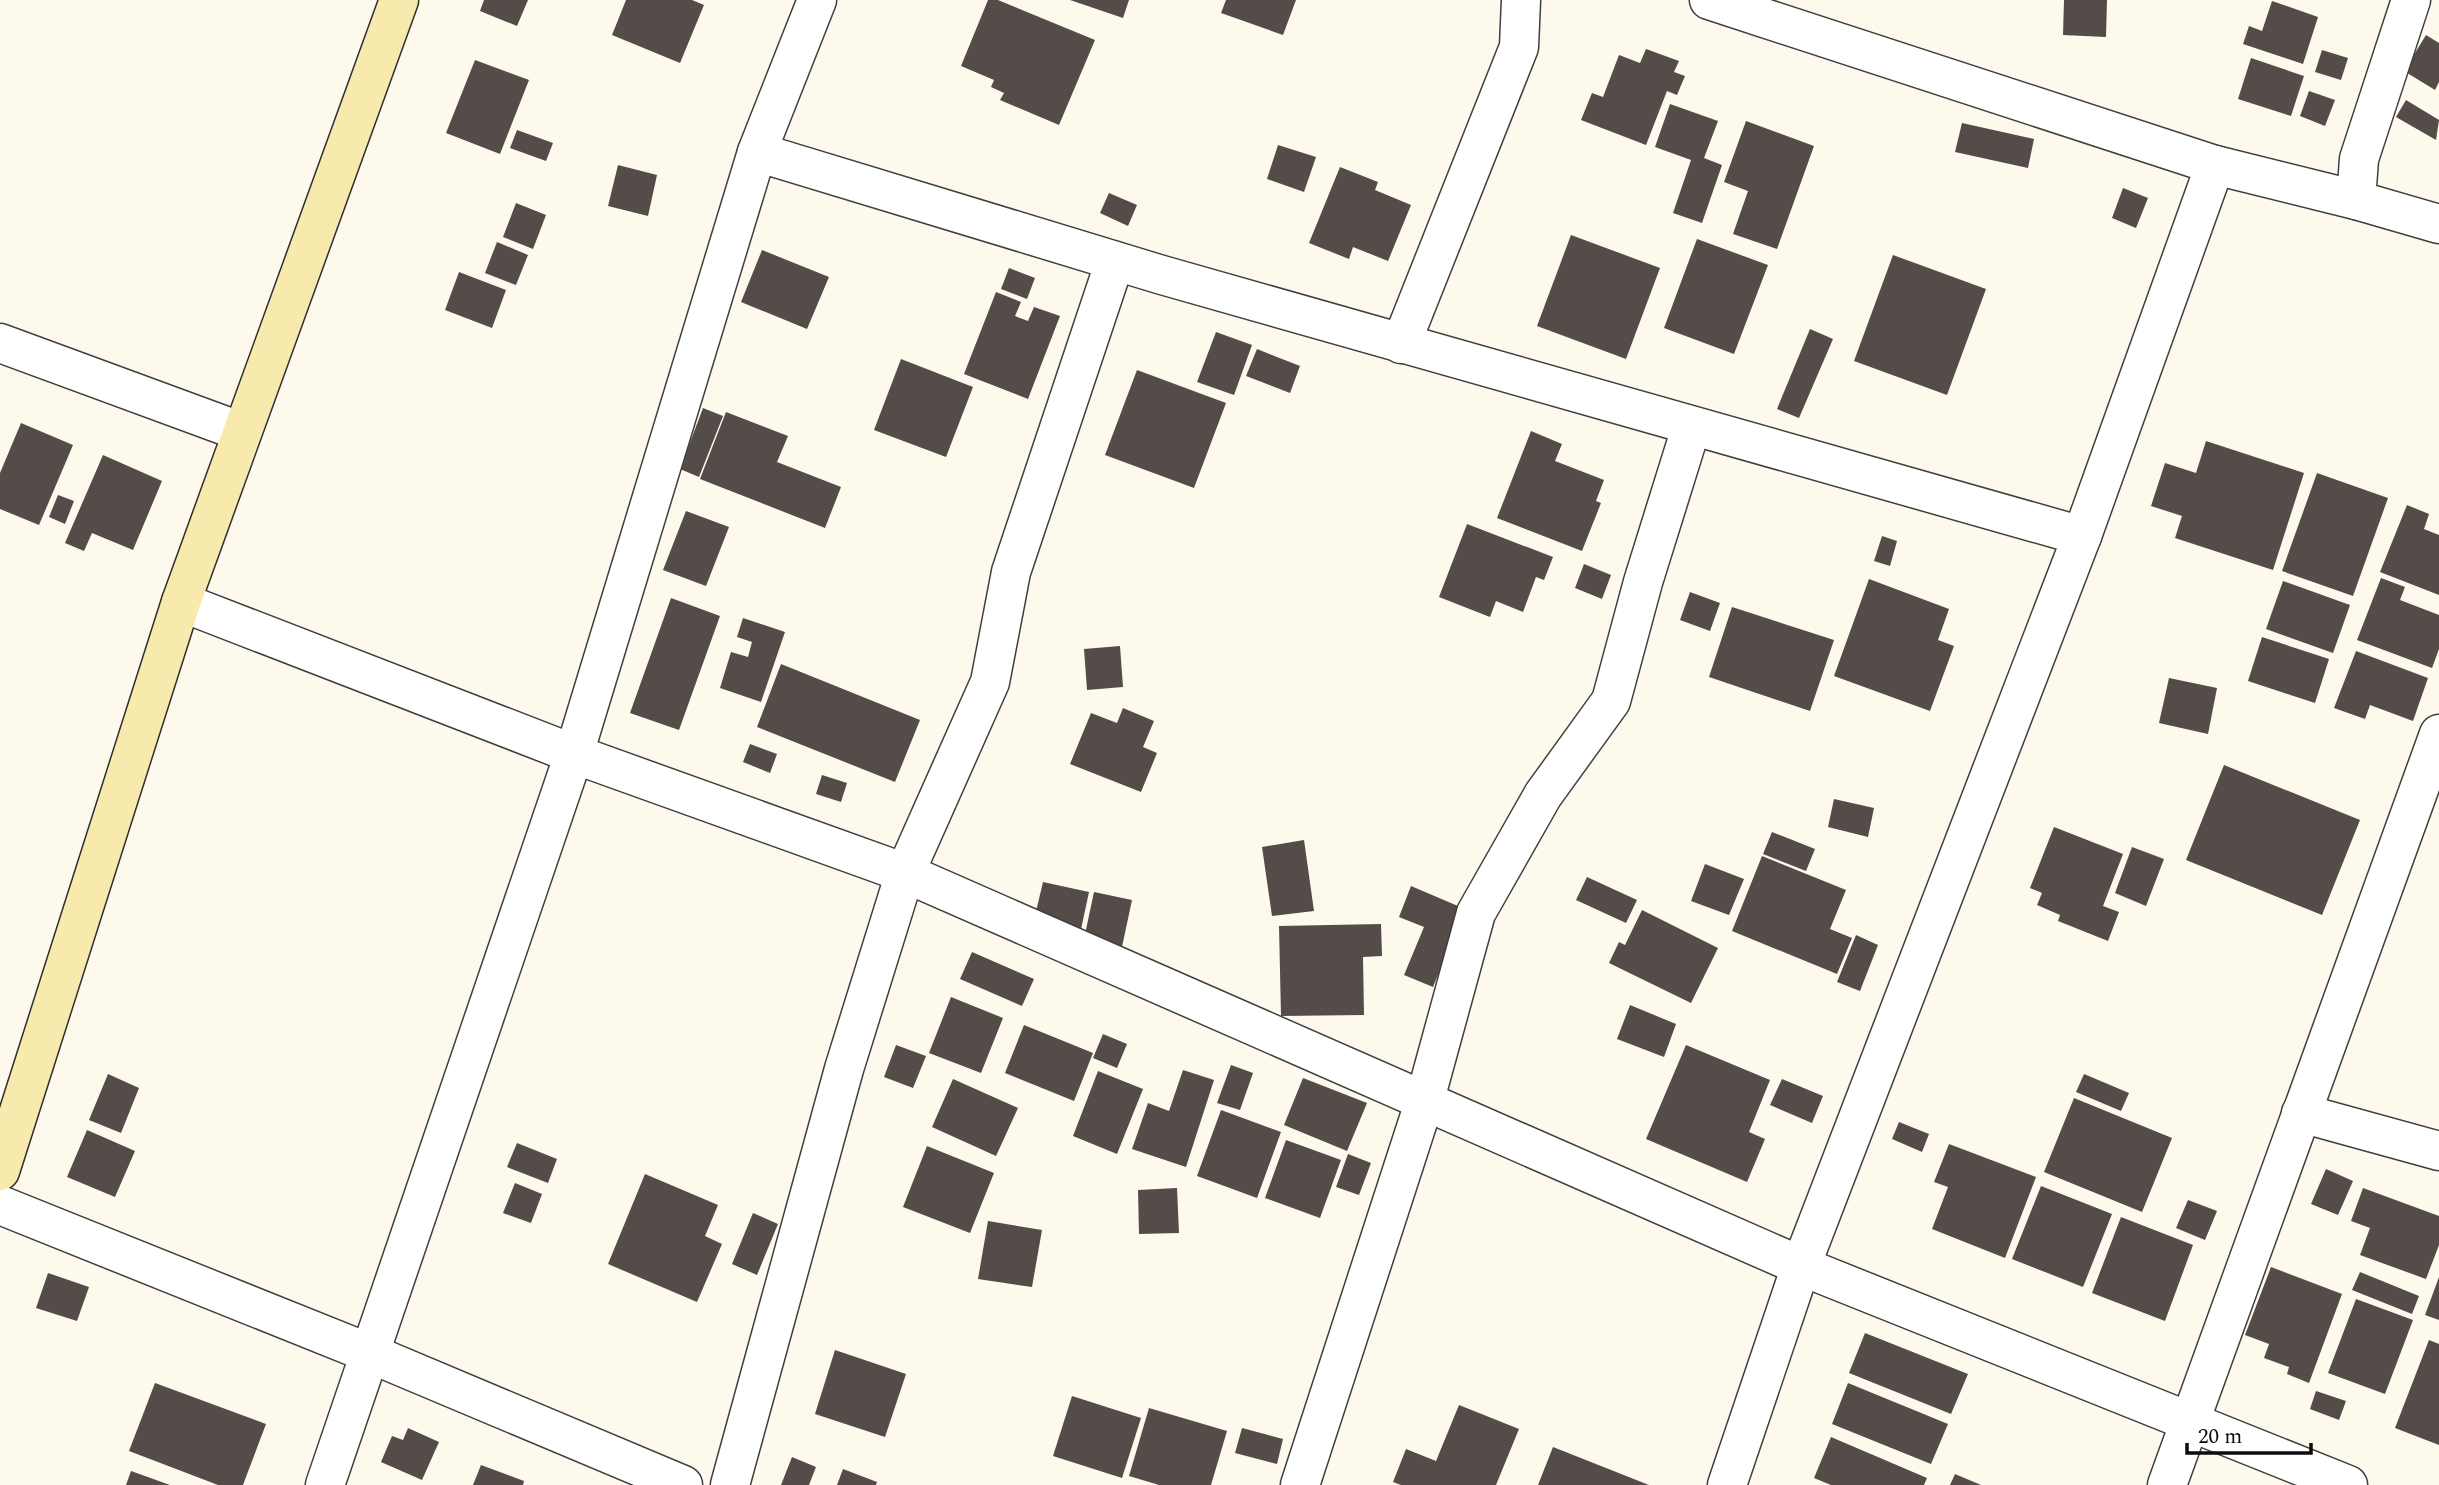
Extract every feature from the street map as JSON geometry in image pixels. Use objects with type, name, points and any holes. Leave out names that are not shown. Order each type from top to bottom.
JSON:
[{"type":"main road","points":[[0,1171],[181,602],[399,0]]},
{"type":"street","points":[[325,1485],[574,754],[757,152],[817,0]]},
{"type":"street","points":[[1401,344],[1519,47],[1521,0]]},
{"type":"street","points":[[1709,0],[2218,166],[2356,200],[2439,224]]},
{"type":"street","points":[[2356,200],[2359,159],[2411,0]]},
{"type":"street","points":[[757,152],[1115,261],[1401,344],[2082,536]]},
{"type":"street","points":[[1727,1485],[1801,1266],[2082,536],[2216,165],[2218,166]]},
{"type":"street","points":[[730,1485],[844,1069],[905,873],[990,682],[1012,572],[1115,261]]},
{"type":"street","points":[[0,343],[242,432]]},
{"type":"street","points":[[1300,1485],[1424,1103],[1476,913],[1543,795],[1611,701],[1643,582],[1692,428]]},
{"type":"street","points":[[181,602],[574,754],[905,873],[1424,1103],[1801,1266],[2348,1485]]},
{"type":"street","points":[[2167,1485],[2301,1113],[2429,789],[2439,734]]},
{"type":"street","points":[[2301,1113],[2439,1150]]},
{"type":"street","points":[[0,1205],[369,1353],[683,1485]]},
{"type":"building","points":[[484,0],[528,0],[517,26],[480,11]]},
{"type":"building","points":[[626,0],[692,0],[704,5],[680,63],[612,35]]},
{"type":"building","points":[[988,0],[998,0],[1095,40],[1059,125],[1000,100],[1004,93],[991,87],[994,80],[961,66]]},
{"type":"building","points":[[1070,0],[1129,0],[1123,18]]},
{"type":"building","points":[[1226,0],[1296,0],[1283,35],[1221,13]]},
{"type":"building","points":[[2064,0],[2107,0],[2106,37],[2063,35]]},
{"type":"building","points":[[2272,1],[2318,17],[2303,64],[2243,44],[2249,26],[2262,31]]},
{"type":"building","points":[[2426,35],[2439,43],[2439,82],[2435,90],[2404,71]]},
{"type":"building","points":[[1646,49],[1679,61],[1674,72],[1685,76],[1677,95],[1667,91],[1646,145],[1581,120],[1592,93],[1603,97],[1619,55],[1640,63]]},
{"type":"building","points":[[2322,50],[2348,58],[2341,80],[2315,72]]},
{"type":"building","points":[[2251,58],[2304,76],[2291,116],[2238,99]]},
{"type":"building","points":[[475,60],[529,80],[500,154],[446,133]]},
{"type":"building","points":[[2309,91],[2335,100],[2325,126],[2300,116]]},
{"type":"building","points":[[2406,100],[2439,120],[2436,140],[2396,117]]},
{"type":"building","points":[[1670,104],[1718,121],[1704,158],[1722,165],[1702,223],[1673,213],[1691,160],[1655,147]]},
{"type":"building","points":[[1746,121],[1814,146],[1777,249],[1733,234],[1748,191],[1724,182]]},
{"type":"building","points":[[1962,123],[2034,139],[2028,168],[1955,152]]},
{"type":"building","points":[[517,130],[553,143],[546,161],[510,148]]},
{"type":"building","points":[[1278,145],[1316,157],[1304,192],[1267,179]]},
{"type":"building","points":[[618,165],[657,175],[648,216],[608,206]]},
{"type":"building","points":[[1340,167],[1378,182],[1375,190],[1411,205],[1388,261],[1353,247],[1349,259],[1309,243]]},
{"type":"building","points":[[2123,188],[2148,198],[2136,228],[2112,218]]},
{"type":"building","points":[[1109,193],[1137,205],[1128,226],[1100,213]]},
{"type":"building","points":[[516,203],[546,215],[533,249],[503,237]]},
{"type":"building","points":[[1571,235],[1660,268],[1626,359],[1537,326]]},
{"type":"building","points":[[1697,239],[1768,265],[1734,354],[1664,328]]},
{"type":"building","points":[[497,242],[528,255],[516,285],[485,273]]},
{"type":"building","points":[[762,250],[829,277],[807,329],[741,302]]},
{"type":"building","points":[[1893,255],[1986,289],[1947,395],[1854,361]]},
{"type":"building","points":[[1009,268],[1035,278],[1027,299],[1001,289]]},
{"type":"building","points":[[459,272],[506,290],[492,328],[445,310]]},
{"type":"building","points":[[996,292],[1021,302],[1015,316],[1028,321],[1034,307],[1060,316],[1028,399],[964,374]]},
{"type":"building","points":[[1810,329],[1833,339],[1799,418],[1777,409]]},
{"type":"building","points":[[1216,332],[1252,345],[1234,395],[1197,382]]},
{"type":"building","points":[[1257,349],[1300,366],[1290,393],[1246,376]]},
{"type":"building","points":[[901,359],[973,387],[946,457],[874,430]]},
{"type":"building","points":[[1137,370],[1226,403],[1194,488],[1105,455]]},
{"type":"building","points":[[703,408],[723,416],[699,477],[680,469]]},
{"type":"building","points":[[726,412],[788,436],[777,462],[841,487],[825,528],[700,479]]},
{"type":"building","points":[[21,423],[73,445],[39,525],[0,509],[0,473]]},
{"type":"building","points":[[1531,431],[1562,444],[1555,461],[1604,480],[1596,501],[1601,503],[1582,551],[1497,518]]},
{"type":"building","points":[[2206,441],[2304,473],[2273,570],[2175,538],[2182,516],[2151,506],[2165,463],[2196,473]]},
{"type":"building","points":[[103,455],[162,481],[133,550],[92,533],[84,551],[65,543]]},
{"type":"building","points":[[2317,473],[2388,498],[2353,596],[2282,571]]},
{"type":"building","points":[[58,495],[74,501],[65,524],[49,517]]},
{"type":"building","points":[[2407,505],[2429,514],[2424,529],[2439,535],[2439,595],[2380,572]]},
{"type":"building","points":[[686,511],[729,527],[706,586],[663,570]]},
{"type":"building","points":[[1467,524],[1553,557],[1544,580],[1536,577],[1523,612],[1496,601],[1490,617],[1439,597]]},
{"type":"building","points":[[1882,536],[1897,541],[1890,566],[1874,561]]},
{"type":"building","points":[[1584,564],[1611,575],[1602,599],[1575,588]]},
{"type":"building","points":[[2381,578],[2405,587],[2400,600],[2439,615],[2439,649],[2432,668],[2357,640]]},
{"type":"building","points":[[1869,579],[1949,609],[1938,640],[1954,646],[1930,711],[1834,676]]},
{"type":"building","points":[[2283,581],[2350,605],[2333,653],[2266,629]]},
{"type":"building","points":[[1690,592],[1720,603],[1710,631],[1680,620]]},
{"type":"building","points":[[671,598],[720,616],[679,730],[630,713]]},
{"type":"building","points":[[1732,607],[1834,640],[1810,711],[1709,677]]},
{"type":"building","points":[[743,618],[785,632],[761,702],[720,688],[731,652],[748,657],[752,642],[737,637]]},
{"type":"building","points":[[2262,637],[2329,659],[2315,703],[2248,681]]},
{"type":"building","points":[[1120,646],[1123,687],[1087,690],[1084,649]]},
{"type":"building","points":[[2356,651],[2428,678],[2413,721],[2370,705],[2365,719],[2334,708]]},
{"type":"building","points":[[781,664],[920,720],[895,782],[757,727]]},
{"type":"building","points":[[2169,678],[2217,688],[2208,734],[2159,723]]},
{"type":"building","points":[[1123,708],[1154,721],[1143,747],[1157,753],[1141,792],[1070,764],[1091,713],[1117,723]]},
{"type":"building","points":[[750,744],[777,754],[770,773],[743,762]]},
{"type":"building","points":[[2224,765],[2360,820],[2322,915],[2186,860]]},
{"type":"building","points":[[822,775],[847,783],[841,802],[816,794]]},
{"type":"building","points":[[1834,799],[1874,808],[1868,837],[1828,827]]},
{"type":"building","points":[[2054,827],[2123,854],[2103,906],[2119,912],[2108,941],[2058,921],[2060,915],[2037,905],[2042,893],[2030,888]]},
{"type":"building","points":[[1772,832],[1815,849],[1806,871],[1763,854]]},
{"type":"building","points":[[1304,840],[1314,911],[1272,916],[1262,847]]},
{"type":"building","points":[[2132,847],[2164,859],[2146,906],[2115,893]]},
{"type":"building","points":[[1762,856],[1846,890],[1830,929],[1852,938],[1837,974],[1732,931]]},
{"type":"building","points":[[1705,864],[1744,879],[1729,915],[1691,901]]},
{"type":"building","points":[[1587,877],[1637,900],[1626,923],[1576,900]]},
{"type":"building","points":[[1043,882],[1089,892],[1080,934],[1033,924]]},
{"type":"building","points":[[1411,886],[1465,909],[1433,987],[1404,975],[1424,927],[1399,917]]},
{"type":"building","points":[[1094,892],[1132,900],[1122,947],[1084,939]]},
{"type":"building","points":[[1642,910],[1718,948],[1691,1003],[1609,963],[1619,942],[1625,945]]},
{"type":"building","points":[[1381,924],[1382,956],[1363,957],[1364,1015],[1281,1016],[1279,926]]},
{"type":"building","points":[[1856,935],[1878,945],[1860,991],[1837,982]]},
{"type":"building","points":[[972,952],[1034,979],[1022,1006],[960,979]]},
{"type":"building","points":[[951,997],[1003,1018],[981,1073],[929,1053]]},
{"type":"building","points":[[1630,1005],[1676,1024],[1664,1057],[1617,1039]]},
{"type":"building","points":[[1024,1025],[1093,1053],[1074,1101],[1005,1073]]},
{"type":"building","points":[[1103,1034],[1127,1044],[1117,1068],[1093,1058]]},
{"type":"building","points":[[896,1045],[926,1056],[913,1088],[884,1077]]},
{"type":"building","points":[[1686,1045],[1770,1080],[1749,1132],[1765,1139],[1747,1182],[1646,1139]]},
{"type":"building","points":[[1231,1065],[1253,1073],[1240,1110],[1217,1103]]},
{"type":"building","points":[[1183,1070],[1214,1080],[1186,1167],[1132,1149],[1148,1103],[1169,1111]]},
{"type":"building","points":[[1098,1071],[1143,1089],[1117,1154],[1073,1136]]},
{"type":"building","points":[[108,1074],[139,1088],[121,1133],[89,1120]]},
{"type":"building","points":[[2084,1074],[2129,1093],[2121,1111],[2076,1092]]},
{"type":"building","points":[[1303,1078],[1367,1103],[1347,1151],[1284,1125]]},
{"type":"building","points":[[953,1079],[1018,1108],[996,1156],[932,1127]]},
{"type":"building","points":[[1782,1079],[1823,1096],[1812,1123],[1770,1105]]},
{"type":"building","points":[[2074,1098],[2172,1138],[2142,1212],[2044,1172]]},
{"type":"building","points":[[1221,1110],[1281,1132],[1257,1198],[1197,1176]]},
{"type":"building","points":[[1899,1122],[1929,1134],[1922,1152],[1892,1139]]},
{"type":"building","points":[[87,1130],[135,1151],[115,1197],[67,1177]]},
{"type":"building","points":[[1286,1140],[1341,1160],[1320,1218],[1265,1198]]},
{"type":"building","points":[[517,1143],[557,1159],[548,1183],[507,1167]]},
{"type":"building","points":[[1949,1144],[2036,1177],[2005,1258],[1932,1229],[1948,1187],[1934,1182]]},
{"type":"building","points":[[927,1146],[994,1173],[970,1233],[903,1207]]},
{"type":"building","points":[[1348,1154],[1371,1163],[1359,1195],[1336,1187]]},
{"type":"building","points":[[2326,1169],[2353,1181],[2338,1215],[2311,1204]]},
{"type":"building","points":[[645,1174],[718,1205],[705,1236],[722,1244],[697,1302],[608,1264]]},
{"type":"building","points":[[515,1183],[542,1194],[531,1223],[503,1213]]},
{"type":"building","points":[[2041,1186],[2112,1214],[2083,1287],[2012,1259]]},
{"type":"building","points":[[1177,1188],[1179,1233],[1139,1234],[1138,1190]]},
{"type":"building","points":[[2363,1188],[2439,1216],[2439,1245],[2426,1279],[2360,1255],[2370,1228],[2351,1221]]},
{"type":"building","points":[[2188,1200],[2217,1211],[2205,1240],[2176,1228]]},
{"type":"building","points":[[753,1213],[778,1224],[757,1275],[732,1264]]},
{"type":"building","points":[[2121,1217],[2193,1245],[2165,1321],[2092,1293]]},
{"type":"building","points":[[988,1221],[1042,1230],[1032,1287],[978,1279]]},
{"type":"building","points":[[2271,1267],[2342,1294],[2309,1383],[2287,1374],[2289,1367],[2264,1358],[2269,1344],[2245,1335]]},
{"type":"building","points":[[2360,1272],[2419,1296],[2412,1314],[2352,1290]]},
{"type":"building","points":[[48,1273],[89,1287],[77,1321],[36,1308]]},
{"type":"building","points":[[2439,1277],[2439,1320],[2425,1315]]},
{"type":"building","points":[[2356,1299],[2413,1320],[2385,1394],[2328,1373]]},
{"type":"building","points":[[1865,1333],[1968,1374],[1951,1414],[1849,1373]]},
{"type":"building","points":[[2429,1340],[2439,1344],[2439,1445],[2395,1428]]},
{"type":"building","points":[[835,1350],[906,1374],[885,1437],[815,1414]]},
{"type":"building","points":[[155,1383],[266,1424],[243,1485],[218,1485],[129,1451]]},
{"type":"building","points":[[1848,1383],[1948,1424],[1931,1464],[1832,1424]]},
{"type":"building","points":[[2316,1391],[2346,1401],[2339,1420],[2310,1409]]},
{"type":"building","points":[[1072,1396],[1141,1418],[1122,1478],[1053,1456]]},
{"type":"building","points":[[1459,1405],[1519,1429],[1496,1485],[1401,1485],[1393,1482],[1406,1449],[1436,1461]]},
{"type":"building","points":[[1149,1408],[1227,1431],[1211,1485],[1159,1485],[1129,1476]]},
{"type":"building","points":[[408,1428],[439,1442],[422,1480],[381,1462],[392,1436],[403,1440]]},
{"type":"building","points":[[1242,1428],[1283,1439],[1277,1464],[1235,1453]]},
{"type":"building","points":[[1831,1437],[1927,1478],[1924,1485],[1831,1485],[1814,1478]]},
{"type":"building","points":[[1553,1447],[1649,1485],[1538,1485]]},
{"type":"building","points":[[792,1457],[816,1467],[809,1485],[781,1485]]},
{"type":"building","points":[[481,1465],[524,1481],[523,1485],[473,1485]]},
{"type":"building","points":[[843,1469],[877,1482],[876,1485],[837,1485]]},
{"type":"building","points":[[131,1471],[170,1485],[126,1485]]},
{"type":"building","points":[[1955,1474],[1981,1485],[1950,1485]]}]
